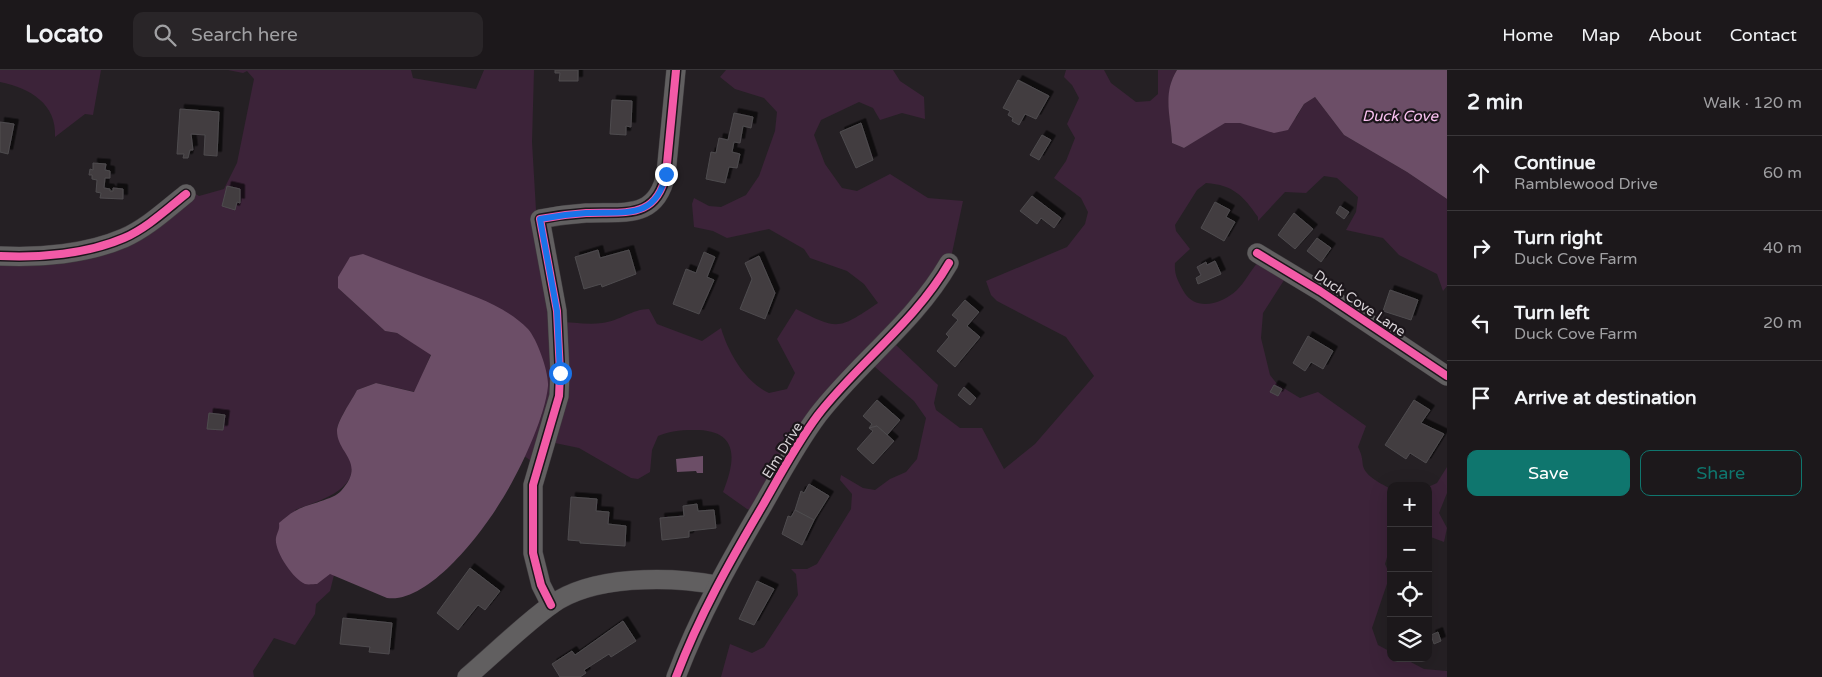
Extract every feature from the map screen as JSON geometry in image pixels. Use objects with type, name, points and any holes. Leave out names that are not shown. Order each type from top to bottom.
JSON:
[{"type":"street","points":[[551,605],[541,585],[532,544],[533,485],[558,403],[560,373],[557,311],[540,219],[586,213],[635,213],[651,204],[663,188],[666,174],[676,70]]},
{"type":"street","points":[[0,256],[85,250],[125,238],[156,219],[186,194]]},
{"type":"street","name":"Duck Cove Lane","points":[[1257,253],[1320,291],[1447,376]]},
{"type":"street","name":"Elm Drive","points":[[676,677],[690,640],[717,585],[818,415],[936,286],[949,263]]},
{"type":"street","points":[[467,677],[551,605],[577,591],[612,584],[689,580],[717,585]]},
{"type":"shaded area","points":[[0,70],[101,70],[93,115],[85,114],[55,137],[51,115],[40,99],[22,88],[0,82]]},
{"type":"shaded area","points":[[228,70],[411,70],[413,78],[476,89],[484,70],[534,70],[532,142],[536,210],[558,322],[602,323],[637,311],[649,309],[657,324],[702,341],[721,328],[728,347],[745,374],[752,382],[769,393],[787,389],[795,373],[777,339],[796,309],[821,321],[838,324],[855,318],[878,303],[864,284],[847,271],[810,258],[804,249],[769,229],[727,238],[713,231],[694,227],[692,204],[694,198],[709,206],[721,207],[746,195],[759,176],[775,131],[777,112],[764,98],[735,89],[720,77],[726,70],[893,70],[900,81],[924,97],[925,119],[902,113],[880,120],[873,108],[859,102],[821,120],[814,135],[825,164],[842,188],[857,191],[890,174],[928,198],[963,201],[948,272],[895,344],[938,385],[934,403],[936,410],[960,428],[982,428],[1004,469],[1035,444],[1094,376],[1066,337],[997,301],[991,295],[986,281],[1067,247],[1085,224],[1088,212],[1081,198],[1054,178],[1066,161],[1075,138],[1067,124],[1079,98],[1072,85],[1064,77],[1066,70],[1104,70],[1111,83],[1136,102],[1150,101],[1158,94],[1158,70],[1177,70],[1170,87],[1169,115],[1172,143],[1184,148],[1224,123],[1240,123],[1257,127],[1296,118],[1304,104],[1315,97],[1344,135],[1407,172],[1447,199],[1447,286],[1443,291],[1437,274],[1399,255],[1383,238],[1346,230],[1356,212],[1358,197],[1337,178],[1324,176],[1306,193],[1285,192],[1258,221],[1258,217],[1253,210],[1237,193],[1224,186],[1206,183],[1197,190],[1175,225],[1176,231],[1190,249],[1175,263],[1176,275],[1189,298],[1195,302],[1209,304],[1224,299],[1237,290],[1258,262],[1288,274],[1263,313],[1261,338],[1270,375],[1277,384],[1300,398],[1318,392],[1366,426],[1358,447],[1362,456],[1363,466],[1367,474],[1387,487],[1387,557],[1385,564],[1387,568],[1387,584],[1372,628],[1378,645],[1387,650],[1387,662],[1411,662],[1424,669],[1447,671],[1447,677],[721,677],[730,644],[752,653],[764,647],[798,595],[796,574],[791,569],[807,569],[817,564],[851,509],[852,494],[840,480],[841,475],[863,488],[875,490],[890,479],[906,472],[917,459],[926,418],[914,401],[875,367],[871,368],[824,416],[760,513],[747,509],[723,492],[730,470],[731,451],[728,443],[722,436],[712,432],[683,430],[658,436],[652,450],[650,472],[638,479],[631,478],[579,448],[555,443],[536,464],[524,456],[542,414],[338,288],[385,331],[397,333],[431,354],[415,392],[376,383],[357,390],[342,416],[337,431],[337,435],[350,458],[352,469],[349,478],[335,493],[295,510],[330,573],[334,575],[330,591],[316,604],[315,614],[295,645],[274,638],[253,671],[254,677],[0,677],[0,256],[125,236],[187,189],[199,196],[224,189],[237,163],[254,79],[247,71],[243,73]]},
{"type":"shaded area","points":[[1447,467],[1447,493],[1439,513],[1447,528],[1444,542],[1432,538],[1432,485],[1437,483]]},
{"type":"water","name":"Duck Cove","points":[[1177,70],[1447,70],[1447,199],[1407,172],[1344,135],[1315,97],[1304,104],[1288,130],[1274,133],[1240,123],[1225,123],[1184,148],[1172,143],[1168,106],[1172,79]]},
{"type":"water","points":[[363,254],[478,298],[510,314],[528,329],[535,340],[542,356],[548,380],[546,399],[537,429],[516,476],[492,515],[481,531],[452,564],[419,590],[403,597],[387,598],[330,574],[317,584],[305,584],[290,571],[281,557],[276,544],[279,523],[300,508],[337,494],[348,481],[351,465],[338,439],[337,431],[342,416],[357,390],[376,383],[414,392],[431,355],[397,333],[385,331],[338,288],[338,277],[350,257]]},
{"type":"water","points":[[703,456],[703,473],[697,473],[696,471],[677,472],[676,459]]},
{"type":"building","points":[[555,70],[578,70],[578,81],[559,81],[560,73],[555,73]]},
{"type":"building","points":[[1018,80],[1049,96],[1036,119],[1025,114],[1019,125],[1012,121],[1013,118],[1008,115],[1010,111],[1003,108]]},
{"type":"building","points":[[612,100],[632,101],[631,127],[626,126],[626,135],[610,134]]},
{"type":"building","points":[[180,109],[219,112],[217,156],[204,155],[205,135],[191,134],[193,150],[190,150],[188,158],[183,158],[184,154],[177,154]]},
{"type":"building","points":[[734,113],[753,117],[751,128],[743,126],[740,143],[734,142],[732,152],[740,154],[737,168],[729,167],[725,183],[706,179],[711,152],[716,153],[719,138],[728,140]]},
{"type":"building","points":[[0,122],[14,124],[8,154],[0,152]]},
{"type":"building","points":[[861,123],[873,160],[856,168],[840,132]]},
{"type":"building","points":[[1042,135],[1051,140],[1039,160],[1030,155]]},
{"type":"building","points":[[93,163],[106,164],[105,170],[110,171],[110,178],[105,178],[104,188],[110,189],[110,191],[113,191],[113,188],[123,189],[123,199],[100,198],[101,193],[96,192],[97,180],[92,179],[92,175],[89,175],[90,169],[93,170]]},
{"type":"building","points":[[227,186],[240,189],[240,203],[237,202],[235,210],[222,206]]},
{"type":"building","points":[[1032,196],[1061,218],[1054,228],[1041,218],[1037,224],[1020,211]]},
{"type":"building","points":[[1215,202],[1230,210],[1226,217],[1235,222],[1224,241],[1201,228]]},
{"type":"building","points":[[1340,206],[1349,212],[1344,219],[1336,213]]},
{"type":"building","points":[[1294,213],[1313,229],[1295,249],[1278,235]]},
{"type":"building","points":[[1317,238],[1331,248],[1321,262],[1307,251]]},
{"type":"building","points":[[598,250],[600,258],[629,250],[636,274],[602,287],[601,284],[584,289],[575,257]]},
{"type":"building","points":[[704,252],[715,257],[707,277],[714,280],[699,314],[673,304],[686,269],[696,273]]},
{"type":"building","points":[[759,256],[775,293],[765,319],[740,309],[752,279],[745,263]]},
{"type":"building","points":[[1215,261],[1221,274],[1198,284],[1196,278],[1201,275],[1197,267],[1206,262],[1207,265]]},
{"type":"building","points":[[1390,290],[1418,300],[1411,320],[1383,311]]},
{"type":"building","points":[[965,300],[979,312],[967,326],[980,337],[955,367],[937,351],[949,337],[946,334],[958,320],[952,315]]},
{"type":"building","points":[[1308,336],[1333,351],[1323,369],[1311,362],[1305,371],[1293,363]]},
{"type":"building","points":[[1274,385],[1282,389],[1278,396],[1270,392]]},
{"type":"building","points":[[964,387],[976,398],[970,405],[958,395]]},
{"type":"building","points":[[877,400],[900,420],[887,435],[877,426],[869,428],[872,424],[863,416]]},
{"type":"building","points":[[1414,400],[1430,410],[1421,423],[1444,434],[1426,463],[1410,453],[1406,459],[1385,445]]},
{"type":"building","points":[[209,413],[225,415],[223,430],[207,429]]},
{"type":"building","points":[[877,426],[894,441],[873,464],[857,449],[873,431],[869,428]]},
{"type":"building","points":[[809,484],[829,496],[814,520],[795,510],[801,491],[804,493]]},
{"type":"building","points":[[571,497],[597,499],[596,511],[609,512],[608,524],[626,526],[625,546],[580,543],[580,541],[568,540]]},
{"type":"building","points":[[697,504],[698,511],[714,510],[716,528],[689,531],[689,537],[662,540],[660,518],[684,516],[683,506]]},
{"type":"building","points":[[795,510],[814,520],[802,545],[782,534],[788,516],[791,517]]},
{"type":"building","points":[[470,568],[500,591],[485,610],[478,605],[458,630],[437,613]]},
{"type":"building","points":[[757,581],[774,589],[754,625],[739,619]]},
{"type":"building","points":[[343,618],[392,623],[389,654],[369,652],[370,647],[340,644]]},
{"type":"building","points":[[623,621],[636,641],[611,657],[609,654],[584,670],[586,673],[580,677],[560,677],[552,664],[572,651],[575,655]]},
{"type":"building","points":[[1438,632],[1441,641],[1434,644],[1432,635]]},
{"type":"cycle path","points":[[551,605],[541,585],[533,553],[533,485],[559,396],[560,373],[557,311],[540,219],[586,213],[625,212],[646,206],[654,200],[661,189],[666,174],[676,70]]},
{"type":"cycle path","points":[[0,256],[63,254],[95,248],[124,238],[141,229],[186,194]]},
{"type":"cycle path","points":[[1257,253],[1320,291],[1447,376]]},
{"type":"cycle path","points":[[676,677],[716,589],[803,437],[834,396],[920,304],[949,263]]},
{"type":"route","points":[[560,373],[557,311],[547,266],[540,219],[586,213],[635,213],[651,204],[663,188],[666,174]]}]
